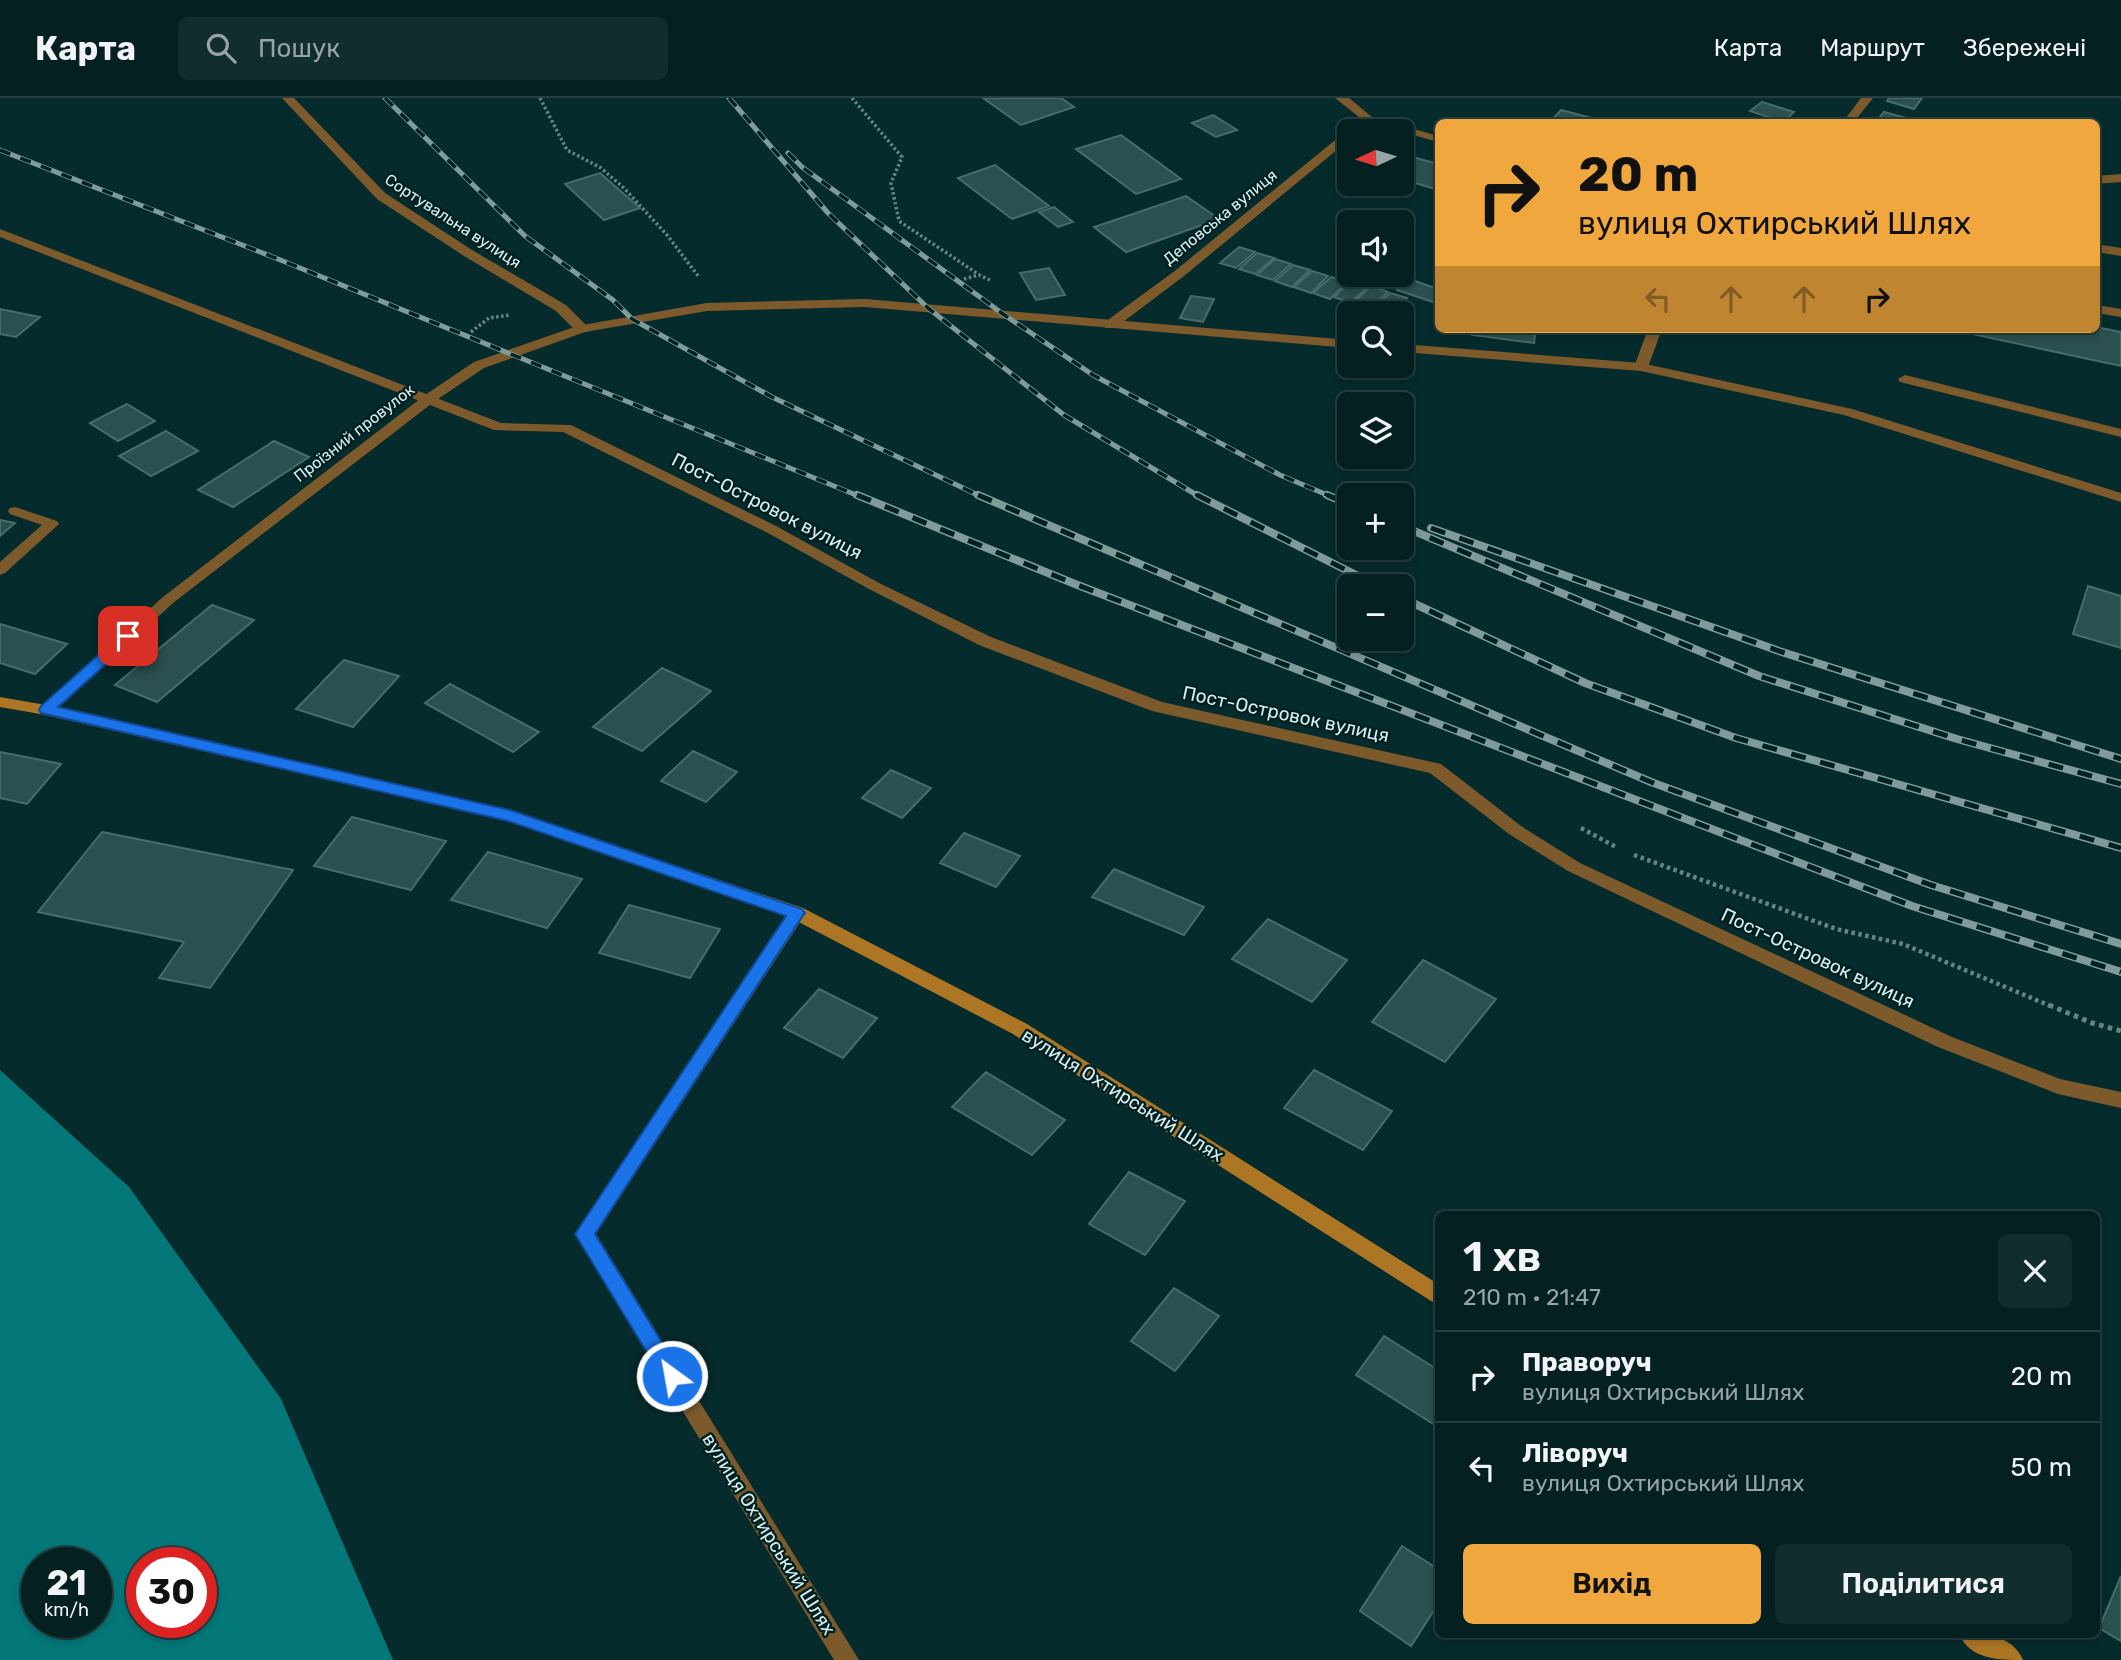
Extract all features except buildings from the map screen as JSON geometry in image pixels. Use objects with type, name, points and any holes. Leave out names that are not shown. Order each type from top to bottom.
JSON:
[{"type":"main road","name":"вулиця Охтирський Шлях","points":[[0,702],[46,710],[510,816],[797,913],[1020,1029],[1435,1294]]},
{"type":"main road","points":[[1977,1638],[2011,1660]]},
{"type":"street","name":"Сортувальна вулиця","points":[[288,98],[381,196],[468,253],[561,308],[582,329]]},
{"type":"street","points":[[1341,98],[1368,119]]},
{"type":"street","points":[[1850,119],[1867,98]]},
{"type":"street","points":[[1414,132],[1435,138]]},
{"type":"street","name":"Деповська вулиця","points":[[1110,325],[1180,273],[1337,144]]},
{"type":"street","points":[[2100,180],[2121,178]]},
{"type":"street","name":"Проїзний провулок","points":[[0,233],[430,398]]},
{"type":"street","points":[[2100,249],[2121,253]]},
{"type":"street","points":[[430,398],[479,365],[582,329],[706,307],[865,303],[1337,343]]},
{"type":"street","points":[[2100,310],[2121,313]]},
{"type":"street","points":[[1641,367],[1654,333]]},
{"type":"street","points":[[1414,349],[1641,367],[1847,412],[2121,498]]},
{"type":"street","points":[[1905,379],[2121,433]]},
{"type":"street","name":"Проїзний провулок","points":[[46,710],[168,600],[430,398]]},
{"type":"street","name":"Пост-Островок вулиця","points":[[430,398],[499,428],[566,428],[774,530],[874,586],[985,641],[1158,707],[1435,768],[1515,830],[1574,867],[1945,1042],[2058,1086],[2121,1100]]},
{"type":"street","points":[[0,570],[52,524],[15,511]]},
{"type":"street","name":"вулиця Охтирський Шлях","points":[[797,913],[585,1234],[847,1660]]},
{"type":"path","points":[[540,98],[567,150],[601,168],[624,188],[667,235],[702,282]]},
{"type":"path","points":[[852,98],[902,157],[891,183],[899,221],[979,275]]},
{"type":"path","points":[[466,337],[489,318],[561,308]]},
{"type":"path","points":[[1568,822],[1618,848]]},
{"type":"path","points":[[1630,854],[1836,929],[1903,944],[2092,1023],[2121,1031]]},
{"type":"water","points":[[0,1070],[129,1187],[281,1399],[393,1660],[0,1660]]},
{"type":"railway","points":[[385,98],[525,236],[613,300],[632,319],[772,397],[982,497]]},
{"type":"railway","points":[[729,98],[828,213],[928,308],[1064,415],[1200,497]]},
{"type":"railway","points":[[0,150],[278,259],[861,497]]},
{"type":"railway","points":[[788,153],[802,167],[1003,314],[1093,375],[1280,475],[1332,497]]},
{"type":"railway","points":[[857,495],[1075,584],[1912,906],[2121,972]]},
{"type":"railway","points":[[978,495],[1651,782],[1931,885],[2121,944]]},
{"type":"railway","points":[[1197,495],[1354,574]]},
{"type":"railway","points":[[1327,495],[1337,499]]},
{"type":"railway","points":[[1431,528],[1779,651],[2121,759]]},
{"type":"railway","points":[[1414,531],[1759,676],[1957,739],[2121,784]]},
{"type":"railway","points":[[1414,604],[1585,683],[1736,738],[2121,848]]},
{"type":"route","points":[[128,636],[46,710],[510,816],[797,913],[585,1234],[672,1376]]}]
